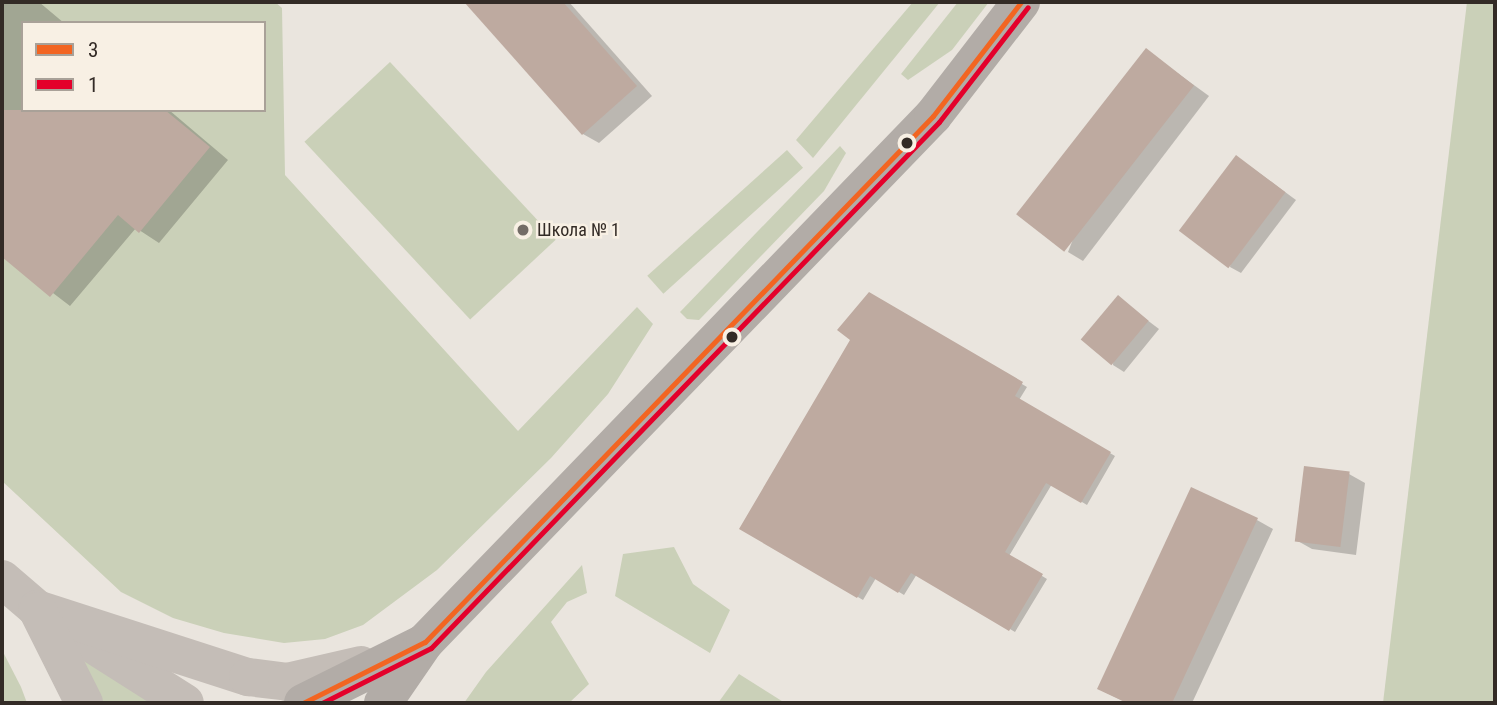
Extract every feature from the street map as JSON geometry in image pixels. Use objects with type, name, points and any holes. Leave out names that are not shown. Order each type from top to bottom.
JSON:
[{"type":"main road","points":[[383,703],[425,642],[933,116],[1021,2]]},
{"type":"main road","points":[[303,703],[425,642]]},
{"type":"main road","points":[[399,703],[425,642]]},
{"type":"street","points":[[2,579],[37,609],[185,703]]},
{"type":"street","points":[[37,609],[188,661],[287,682],[348,670],[425,642]]},
{"type":"street","points":[[37,609],[60,703]]},
{"type":"street","points":[[37,609],[84,703]]},
{"type":"green space","points":[[2,2],[275,2],[282,8],[285,175],[518,431],[637,307],[653,324],[608,394],[551,458],[437,570],[363,625],[325,639],[284,643],[224,633],[173,618],[121,592],[2,481]]},
{"type":"green space","points":[[913,2],[940,2],[813,158],[796,140]]},
{"type":"green space","points":[[958,2],[989,2],[952,50],[908,80],[901,74]]},
{"type":"green space","points":[[1467,2],[1495,2],[1495,703],[1383,703]]},
{"type":"green space","points":[[390,62],[556,240],[470,320],[304,142]]},
{"type":"green space","points":[[840,146],[846,153],[824,191],[699,320],[687,319],[680,312]]},
{"type":"green space","points":[[787,150],[803,168],[663,294],[647,276]]},
{"type":"green space","points":[[674,547],[693,584],[730,610],[710,653],[615,596],[623,554]]},
{"type":"green space","points":[[582,565],[587,593],[567,602],[551,622],[589,684],[569,703],[464,703],[486,672]]},
{"type":"green space","points":[[2,650],[21,687],[27,703],[2,703]]},
{"type":"green space","points":[[82,657],[158,703],[102,703]]},
{"type":"green space","points":[[739,674],[785,703],[718,703]]},
{"type":"building","points":[[464,2],[563,2],[637,86],[582,135]]},
{"type":"building","points":[[1146,48],[1194,86],[1064,252],[1016,214]]},
{"type":"building","points":[[2,110],[167,112],[210,147],[139,233],[118,215],[50,297],[2,257]]},
{"type":"building","points":[[1236,155],[1286,192],[1228,268],[1179,231]]},
{"type":"building","points":[[869,292],[1023,382],[1015,396],[1111,452],[1081,503],[1046,483],[1005,552],[1043,574],[1009,631],[911,573],[898,593],[870,576],[857,598],[739,529],[850,340],[837,330]]},
{"type":"building","points":[[1118,295],[1149,321],[1111,365],[1081,339]]},
{"type":"building","points":[[1304,466],[1350,472],[1340,547],[1295,541]]},
{"type":"building","points":[[1191,487],[1258,518],[1172,703],[1127,703],[1097,689]]},
{"type":"transit line","name":"3","points":[[303,703],[425,642],[933,116],[1021,2]]},
{"type":"transit line","name":"1","points":[[322,703],[431,648],[939,122],[1028,7]]},
{"type":"place","name":"Школа № 1","points":[[523,230]]}]
